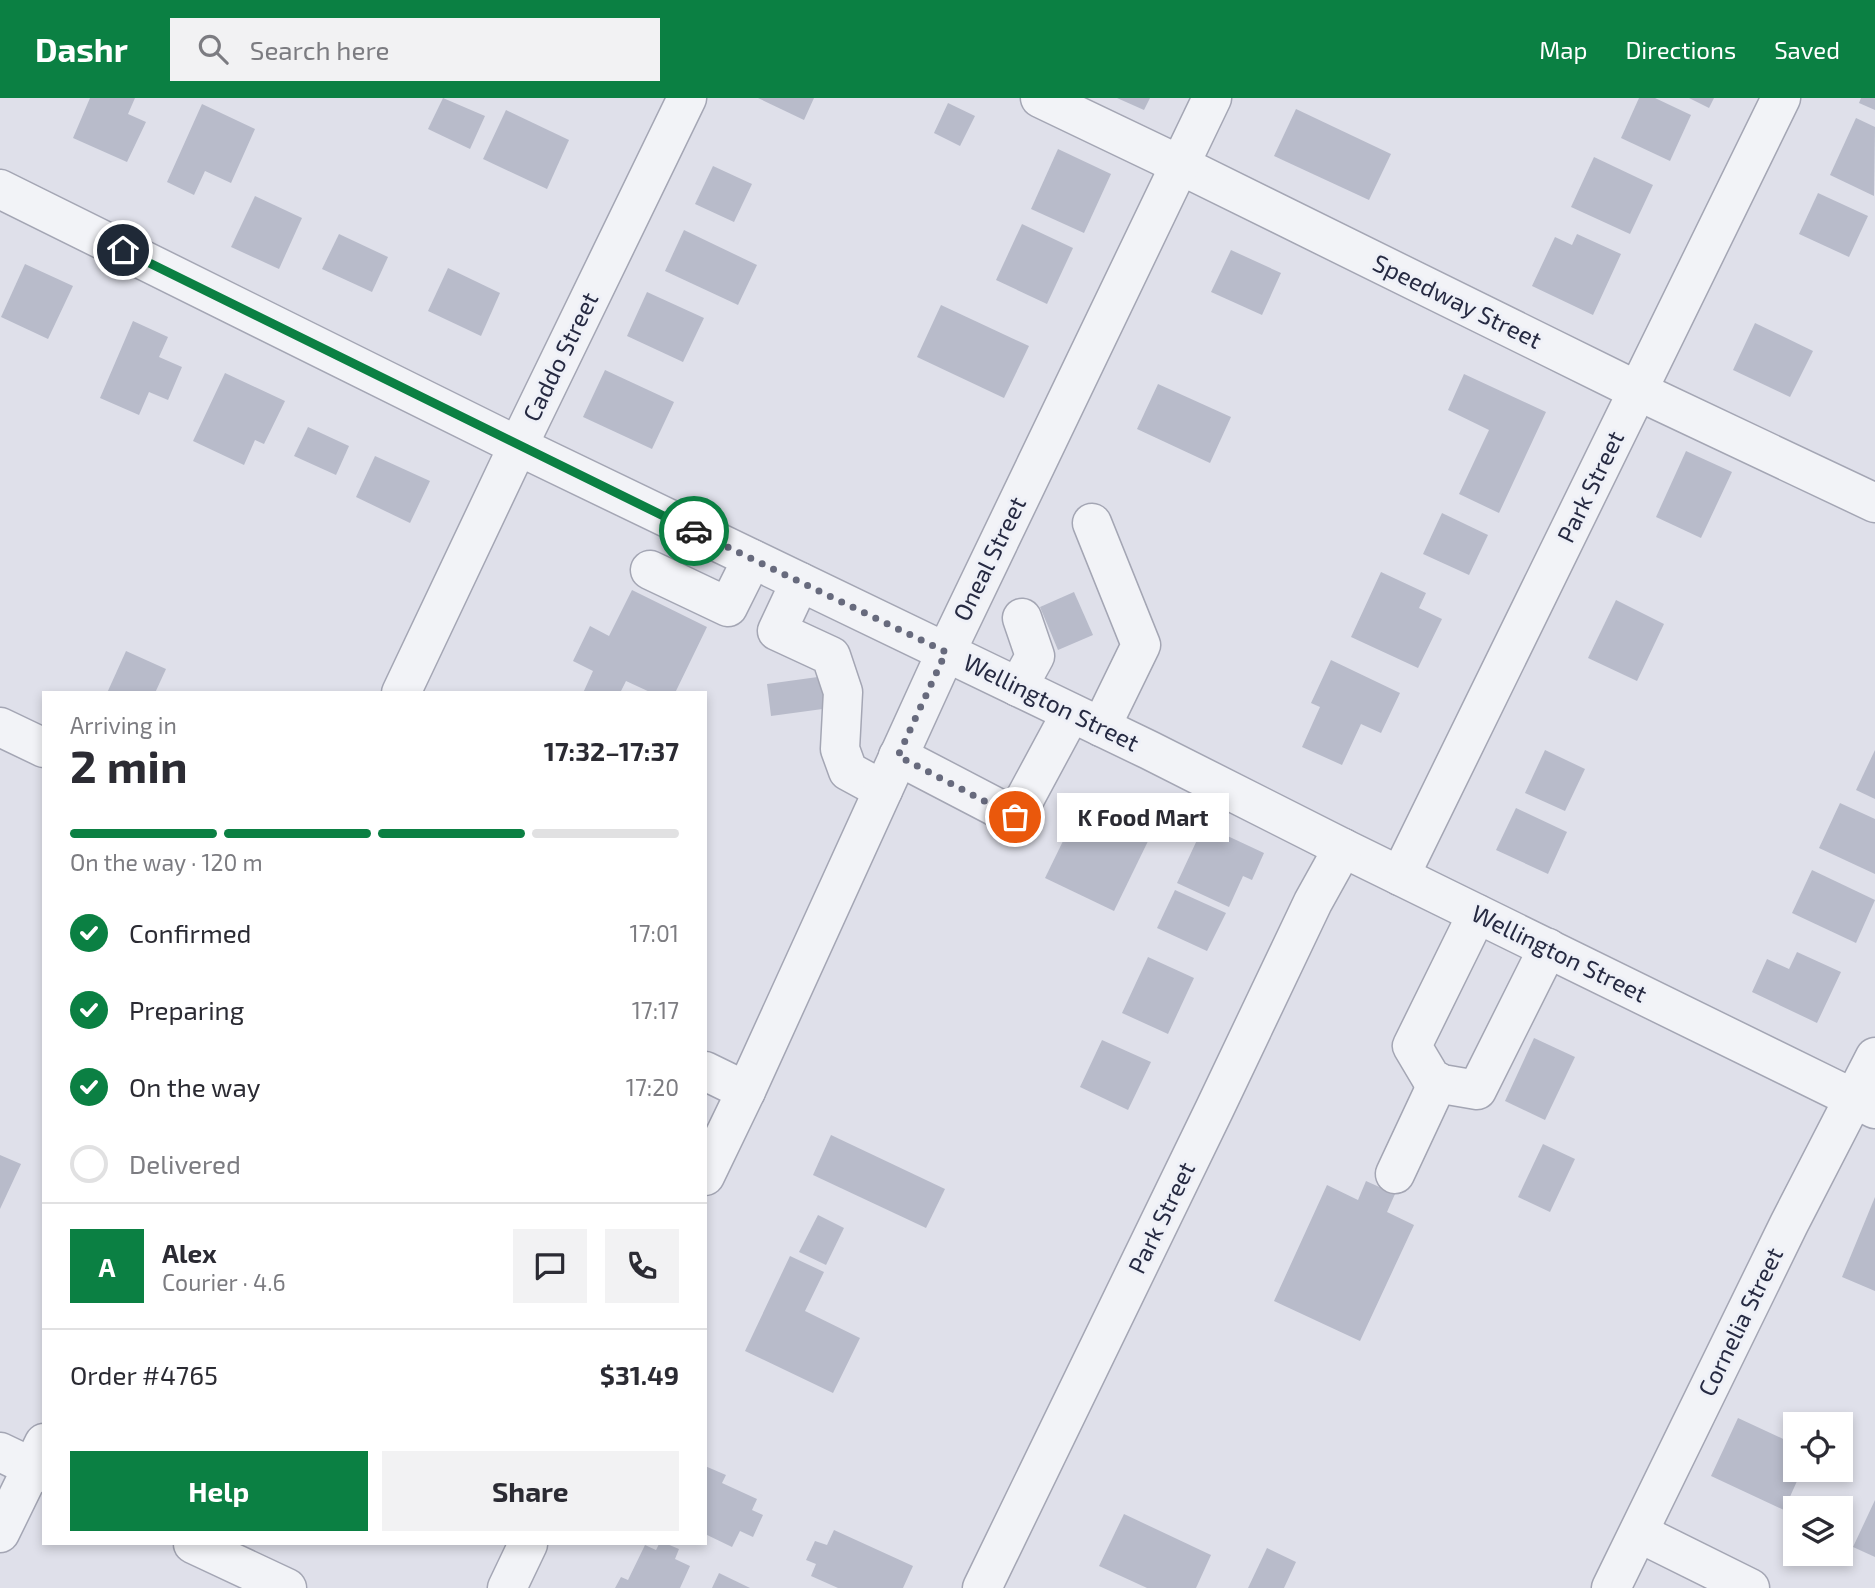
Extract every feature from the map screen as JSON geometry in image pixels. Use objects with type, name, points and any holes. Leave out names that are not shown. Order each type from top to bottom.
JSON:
[{"type":"street","name":"Caddo Street","points":[[402,691],[687,98]]},
{"type":"street","name":"Speedway Street","points":[[1040,98],[1180,164],[1638,391],[1875,503]]},
{"type":"street","name":"Oneal Street","points":[[707,1172],[946,652],[1212,98]]},
{"type":"street","name":"Park Street","points":[[1400,876],[1782,98]]},
{"type":"street","name":"Wellington Street","points":[[0,188],[518,446],[1086,720],[1864,1104]]},
{"type":"street","points":[[800,582],[777,631],[831,656],[844,692],[840,749],[848,771],[890,773],[1015,817],[1142,645],[1092,523]]},
{"type":"street","points":[[650,570],[728,607],[752,559]]},
{"type":"street","points":[[1018,687],[1035,656],[1022,618]]},
{"type":"street","points":[[0,727],[42,747]]},
{"type":"street","name":"Park Street","points":[[982,1588],[1216,1108],[1313,902],[1343,848]]},
{"type":"street","points":[[1477,914],[1412,1046],[1431,1078],[1442,1084],[1477,1090],[1548,948]]},
{"type":"street","name":"Cornelia Street","points":[[1611,1588],[1788,1224],[1864,1104],[1875,1057]]},
{"type":"street","points":[[707,1072],[746,1091]]},
{"type":"street","points":[[1395,1174],[1438,1082]]},
{"type":"street","points":[[0,1533],[30,1459]]},
{"type":"street","points":[[1639,1533],[1750,1588]]},
{"type":"street","points":[[195,1545],[287,1588]]},
{"type":"street","points":[[507,1588],[528,1545]]},
{"type":"building","points":[[90,98],[135,98],[128,114],[146,122],[127,162],[73,138]]},
{"type":"building","points":[[443,98],[485,116],[470,149],[428,129]]},
{"type":"building","points":[[758,98],[814,98],[804,120]]},
{"type":"building","points":[[1117,98],[1150,98],[1144,110]]},
{"type":"building","points":[[1639,98],[1655,98],[1691,115],[1670,161],[1621,138]]},
{"type":"building","points":[[1689,98],[1714,98],[1709,108]]},
{"type":"building","points":[[1861,98],[1875,98],[1875,110],[1859,103]]},
{"type":"building","points":[[948,103],[975,116],[960,146],[934,133]]},
{"type":"building","points":[[202,104],[255,129],[231,183],[205,171],[194,195],[167,182]]},
{"type":"building","points":[[1296,109],[1391,154],[1369,200],[1274,156]]},
{"type":"building","points":[[506,110],[569,140],[547,189],[483,159]]},
{"type":"building","points":[[1856,118],[1875,127],[1874,196],[1830,175]]},
{"type":"building","points":[[1058,149],[1111,174],[1084,233],[1031,209]]},
{"type":"building","points":[[1594,157],[1653,185],[1630,234],[1571,207]]},
{"type":"building","points":[[713,166],[752,184],[734,222],[695,204]]},
{"type":"building","points":[[1818,193],[1868,216],[1849,257],[1799,234]]},
{"type":"building","points":[[255,196],[302,218],[279,269],[231,247]]},
{"type":"building","points":[[1022,224],[1073,248],[1047,304],[996,280]]},
{"type":"building","points":[[684,230],[757,265],[738,305],[665,271]]},
{"type":"building","points":[[339,234],[388,257],[372,292],[322,269]]},
{"type":"building","points":[[1577,234],[1621,254],[1593,315],[1532,286],[1555,237],[1572,245]]},
{"type":"building","points":[[1231,250],[1281,273],[1262,315],[1211,292]]},
{"type":"building","points":[[25,264],[73,286],[48,339],[1,317]]},
{"type":"building","points":[[448,268],[500,293],[481,336],[428,311]]},
{"type":"building","points":[[647,292],[704,318],[683,362],[627,336]]},
{"type":"building","points":[[941,305],[1029,346],[1004,398],[917,357]]},
{"type":"building","points":[[133,321],[168,337],[159,357],[182,367],[168,400],[149,392],[139,415],[100,398]]},
{"type":"building","points":[[1755,323],[1813,351],[1790,397],[1733,370]]},
{"type":"building","points":[[605,370],[674,402],[652,449],[583,417]]},
{"type":"building","points":[[225,373],[285,401],[264,444],[255,440],[244,465],[193,441]]},
{"type":"building","points":[[1464,374],[1546,412],[1499,513],[1459,494],[1489,430],[1448,410]]},
{"type":"building","points":[[1158,384],[1231,417],[1210,463],[1137,429]]},
{"type":"building","points":[[308,427],[349,446],[336,475],[294,456]]},
{"type":"building","points":[[1686,451],[1732,472],[1701,538],[1656,517]]},
{"type":"building","points":[[375,456],[430,481],[410,523],[356,497]]},
{"type":"building","points":[[1442,513],[1488,535],[1469,575],[1423,554]]},
{"type":"building","points":[[1381,572],[1426,593],[1419,608],[1442,619],[1418,668],[1351,637]]},
{"type":"building","points":[[632,590],[707,627],[676,691],[648,691],[626,681],[621,691],[584,691],[593,671],[573,661],[590,626],[609,636]]},
{"type":"building","points":[[1074,592],[1093,635],[1058,650],[1040,607]]},
{"type":"building","points":[[1616,600],[1664,624],[1637,681],[1588,658]]},
{"type":"building","points":[[126,651],[166,669],[156,691],[108,691]]},
{"type":"building","points":[[1331,660],[1400,693],[1381,733],[1361,724],[1342,765],[1302,747],[1320,707],[1311,703]]},
{"type":"building","points":[[825,676],[830,708],[771,716],[767,684]]},
{"type":"building","points":[[1545,750],[1585,769],[1565,811],[1525,793]]},
{"type":"building","points":[[1875,750],[1875,799],[1856,790]]},
{"type":"building","points":[[1082,802],[1151,835],[1114,911],[1045,878]]},
{"type":"building","points":[[1840,803],[1875,819],[1875,874],[1819,848]]},
{"type":"building","points":[[1516,808],[1567,832],[1548,874],[1496,850]]},
{"type":"building","points":[[1204,825],[1264,853],[1252,880],[1243,876],[1229,907],[1177,883]]},
{"type":"building","points":[[1812,870],[1875,900],[1856,943],[1792,913]]},
{"type":"building","points":[[1175,890],[1226,913],[1207,951],[1157,928]]},
{"type":"building","points":[[1797,952],[1841,972],[1817,1023],[1752,992],[1767,959],[1789,969]]},
{"type":"building","points":[[1148,957],[1194,978],[1168,1034],[1122,1013]]},
{"type":"building","points":[[1534,1038],[1575,1057],[1545,1120],[1505,1101]]},
{"type":"building","points":[[1102,1040],[1151,1062],[1128,1110],[1080,1087]]},
{"type":"building","points":[[831,1135],[945,1189],[926,1228],[813,1175]]},
{"type":"building","points":[[1543,1144],[1575,1159],[1550,1212],[1518,1197]]},
{"type":"building","points":[[0,1155],[21,1164],[0,1209]]},
{"type":"building","points":[[1366,1181],[1395,1194],[1387,1212],[1414,1225],[1360,1341],[1274,1301],[1327,1185],[1358,1200]]},
{"type":"building","points":[[1875,1197],[1875,1291],[1842,1277]]},
{"type":"building","points":[[818,1215],[844,1228],[826,1265],[799,1252]]},
{"type":"building","points":[[790,1256],[824,1272],[805,1311],[860,1338],[833,1393],[745,1351]]},
{"type":"building","points":[[1738,1418],[1783,1439],[1783,1482],[1797,1482],[1790,1496],[1783,1496],[1783,1510],[1711,1476]]},
{"type":"building","points":[[707,1467],[726,1475],[722,1483],[757,1499],[752,1510],[763,1515],[753,1537],[740,1531],[732,1547],[707,1535]]},
{"type":"building","points":[[1875,1500],[1875,1557],[1853,1547]]},
{"type":"building","points":[[1124,1514],[1211,1555],[1196,1588],[1147,1588],[1099,1566]]},
{"type":"building","points":[[834,1530],[913,1566],[903,1588],[838,1588],[811,1576],[816,1564],[806,1560],[815,1541],[827,1545]]},
{"type":"building","points":[[645,1545],[656,1550],[658,1545],[679,1549],[675,1559],[690,1566],[680,1588],[615,1588],[621,1577],[628,1580]]},
{"type":"building","points":[[1267,1548],[1296,1562],[1284,1588],[1248,1588]]},
{"type":"building","points":[[719,1573],[750,1588],[712,1588]]},
{"type":"way so far","points":[[694,531],[946,652],[898,756],[1015,817]]},
{"type":"place","name":"K Food Mart","points":[[1015,817]]},
{"type":"route","points":[[123,250],[694,531]]}]
